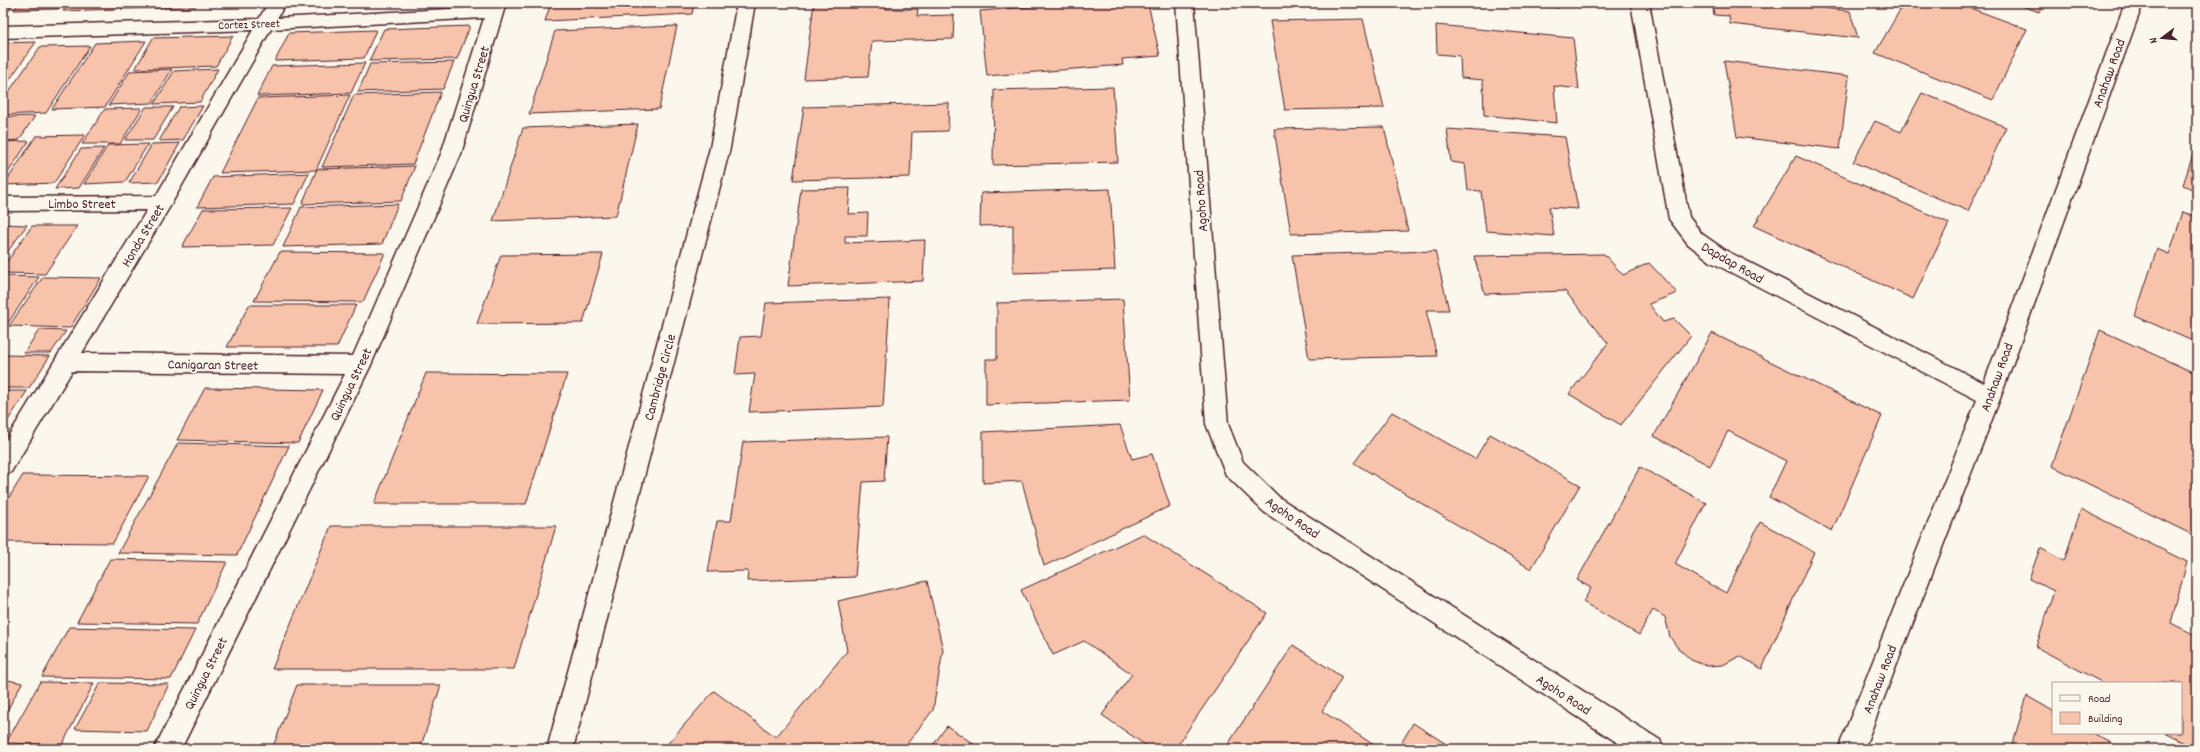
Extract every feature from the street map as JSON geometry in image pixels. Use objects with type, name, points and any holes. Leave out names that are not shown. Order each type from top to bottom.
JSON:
[{"type":"street","name":"Honda Street","points":[[3,465],[67,362],[162,203],[267,24],[277,3]]},
{"type":"street","name":"Cambridge Circle","points":[[560,749],[720,148],[746,3]]},
{"type":"street","name":"Agoho Road","points":[[1185,3],[1217,424],[1234,468],[1272,505],[1651,749]]},
{"type":"street","name":"Dapdap Road","points":[[1640,3],[1679,219],[1695,239],[1718,256],[1990,396]]},
{"type":"street","name":"Anahaw Road","points":[[1851,749],[1990,396],[2134,3]]},
{"type":"street","name":"Cortez Street","points":[[3,32],[267,24],[496,7]]},
{"type":"street","name":"Quingua Street","points":[[167,749],[360,365],[451,154],[496,7]]},
{"type":"street","name":"Limbo Street","points":[[3,204],[162,203]]},
{"type":"street","name":"Canigaran Street","points":[[67,362],[360,365]]},
{"type":"building","points":[[3,3],[14,3],[5,16],[3,16]]},
{"type":"building","points":[[19,3],[62,3],[58,9],[14,10]]},
{"type":"building","points":[[69,3],[121,3],[117,9],[63,11]]},
{"type":"building","points":[[125,3],[163,3],[161,8],[121,9]]},
{"type":"building","points":[[167,3],[198,3],[195,7],[164,8]]},
{"type":"building","points":[[303,3],[387,3],[301,7]]},
{"type":"building","points":[[551,3],[694,3],[692,14],[545,21]]},
{"type":"building","points":[[814,3],[887,3],[886,9],[918,9],[917,16],[954,15],[953,39],[872,41],[868,77],[804,79]]},
{"type":"building","points":[[1080,3],[1148,3],[1160,56],[1122,59],[1123,65],[987,76],[980,11]]},
{"type":"building","points":[[1517,3],[1559,3],[1559,8]]},
{"type":"building","points":[[1712,3],[1823,3],[1824,8],[1850,11],[1858,38],[1730,24],[1729,16],[1714,15]]},
{"type":"building","points":[[1904,3],[1957,3],[2027,29],[1993,100],[1875,53]]},
{"type":"building","points":[[2014,3],[2043,3],[2039,12]]},
{"type":"building","points":[[1363,19],[1384,108],[1285,110],[1270,21]]},
{"type":"building","points":[[1436,25],[1573,38],[1579,89],[1554,86],[1557,123],[1484,115],[1483,80],[1461,78],[1460,56],[1437,54]]},
{"type":"building","points":[[470,26],[457,59],[369,61],[384,29]]},
{"type":"building","points":[[677,26],[659,109],[529,114],[555,31]]},
{"type":"building","points":[[376,30],[364,58],[275,61],[289,33]]},
{"type":"building","points":[[233,36],[216,66],[135,69],[153,38]]},
{"type":"building","points":[[146,41],[105,107],[52,109],[95,43]]},
{"type":"building","points":[[36,42],[3,89],[3,43]]},
{"type":"building","points":[[90,46],[46,113],[3,115],[3,100],[40,47]]},
{"type":"building","points":[[1724,61],[1849,76],[1840,149],[1737,137]]},
{"type":"building","points":[[454,62],[443,89],[358,92],[370,64]]},
{"type":"building","points":[[365,63],[351,93],[257,96],[272,66]]},
{"type":"building","points":[[172,69],[152,103],[109,105],[130,71]]},
{"type":"building","points":[[218,69],[200,102],[154,104],[174,71]]},
{"type":"building","points":[[1113,87],[1118,162],[993,165],[994,90]]},
{"type":"building","points":[[441,92],[413,164],[322,167],[354,95]]},
{"type":"building","points":[[1922,93],[2006,127],[1968,211],[1853,162],[1875,121],[1901,132]]},
{"type":"building","points":[[350,95],[316,170],[220,173],[258,98]]},
{"type":"building","points":[[949,103],[948,131],[912,132],[910,177],[793,180],[804,107]]},
{"type":"building","points":[[203,106],[183,140],[159,141],[179,107]]},
{"type":"building","points":[[146,107],[173,107],[153,140],[125,140]]},
{"type":"building","points":[[142,108],[120,144],[82,144],[105,109]]},
{"type":"building","points":[[35,116],[19,140],[3,141],[3,117]]},
{"type":"building","points":[[638,124],[616,216],[493,221],[523,128]]},
{"type":"building","points":[[1384,127],[1408,231],[1291,234],[1274,129]]},
{"type":"building","points":[[1447,129],[1565,137],[1578,209],[1549,207],[1554,236],[1486,231],[1481,191],[1468,190],[1465,164],[1451,162]]},
{"type":"building","points":[[85,135],[54,183],[4,185],[36,136]]},
{"type":"building","points":[[29,141],[3,180],[3,142]]},
{"type":"building","points":[[2197,142],[2197,191],[2183,185]]},
{"type":"building","points":[[180,143],[158,182],[129,183],[152,144]]},
{"type":"building","points":[[148,144],[125,182],[84,184],[108,145]]},
{"type":"building","points":[[104,148],[79,188],[55,189],[81,149]]},
{"type":"building","points":[[1796,156],[1949,223],[1913,299],[1754,226]]},
{"type":"building","points":[[415,166],[401,201],[302,204],[317,169]]},
{"type":"building","points":[[309,173],[294,204],[197,207],[213,177]]},
{"type":"building","points":[[850,188],[848,214],[868,213],[867,236],[845,236],[845,243],[925,240],[923,281],[788,286],[801,189]]},
{"type":"building","points":[[1110,189],[1115,270],[1013,273],[1013,225],[980,226],[981,193]]},
{"type":"building","points":[[398,204],[382,244],[283,247],[301,207]]},
{"type":"building","points":[[292,208],[273,245],[182,247],[203,209]]},
{"type":"building","points":[[2183,212],[2197,217],[2197,343],[2135,316],[2157,249],[2169,254]]},
{"type":"building","points":[[3,224],[27,225],[3,258]]},
{"type":"building","points":[[32,226],[77,226],[45,274],[3,273],[3,267]]},
{"type":"building","points":[[1435,251],[1449,310],[1426,310],[1437,356],[1309,359],[1292,255]]},
{"type":"building","points":[[280,252],[385,253],[363,302],[254,301]]},
{"type":"building","points":[[603,254],[583,323],[477,324],[501,255]]},
{"type":"building","points":[[1604,254],[1623,275],[1649,263],[1677,293],[1649,304],[1663,322],[1674,319],[1691,336],[1621,425],[1569,394],[1608,343],[1565,291],[1485,294],[1474,256]]},
{"type":"building","points":[[3,276],[39,277],[8,323],[3,323]]},
{"type":"building","points":[[43,277],[101,278],[70,328],[9,326]]},
{"type":"building","points":[[890,299],[883,407],[749,412],[755,374],[735,375],[740,337],[761,336],[766,303]]},
{"type":"building","points":[[1123,299],[1130,400],[986,405],[986,359],[997,359],[997,303]]},
{"type":"building","points":[[249,305],[356,305],[337,347],[227,347]]},
{"type":"building","points":[[39,330],[66,331],[51,353],[24,353]]},
{"type":"building","points":[[2100,330],[2197,374],[2197,537],[2052,466]]},
{"type":"building","points":[[1712,333],[1882,416],[1832,531],[1769,497],[1786,461],[1728,431],[1710,466],[1654,436]]},
{"type":"building","points":[[3,355],[50,356],[29,388],[3,388]]},
{"type":"building","points":[[426,373],[567,374],[526,504],[374,504]]},
{"type":"building","points":[[205,388],[323,390],[298,443],[177,440]]},
{"type":"building","points":[[3,391],[27,391],[3,428]]},
{"type":"building","points":[[1392,412],[1475,459],[1490,434],[1580,485],[1531,569],[1354,463]]},
{"type":"building","points":[[1120,425],[1132,459],[1152,454],[1170,506],[1044,566],[1022,481],[983,483],[983,432]]},
{"type":"building","points":[[887,437],[884,481],[863,482],[855,577],[747,581],[748,571],[708,572],[717,521],[731,521],[743,442]]},
{"type":"building","points":[[178,443],[289,446],[237,555],[118,553]]},
{"type":"building","points":[[1640,467],[1706,503],[1675,564],[1726,593],[1760,522],[1814,552],[1762,669],[1740,656],[1723,665],[1707,666],[1691,660],[1677,647],[1670,637],[1665,617],[1653,610],[1639,635],[1583,602],[1591,588],[1577,580]]},
{"type":"building","points":[[23,475],[149,476],[113,543],[3,542],[3,507]]},
{"type":"building","points":[[2081,509],[2187,562],[2171,623],[2197,636],[2197,749],[2167,734],[2182,734],[2182,682],[2101,682],[2036,647],[2054,591],[2029,579],[2040,548],[2064,561]]},
{"type":"building","points":[[331,526],[556,526],[514,669],[272,669]]},
{"type":"building","points":[[1143,534],[1267,613],[1175,749],[1151,749],[1102,715],[1132,674],[1084,641],[1053,655],[1021,590]]},
{"type":"building","points":[[110,559],[227,562],[197,624],[77,622]]},
{"type":"building","points":[[927,581],[943,650],[933,710],[903,749],[663,749],[714,691],[776,737],[847,651],[838,601]]},
{"type":"building","points":[[69,627],[195,630],[171,679],[42,677]]},
{"type":"building","points":[[1293,645],[1342,677],[1322,711],[1380,749],[1225,749]]},
{"type":"building","points":[[3,679],[22,683],[3,718]]},
{"type":"building","points":[[40,682],[94,683],[62,745],[6,743]]},
{"type":"building","points":[[100,683],[169,684],[147,731],[75,729]]},
{"type":"building","points":[[297,685],[441,685],[420,749],[272,749]]},
{"type":"building","points":[[2027,696],[2052,710],[2052,734],[2095,734],[2122,749],[2011,749]]},
{"type":"building","points":[[1413,723],[1454,749],[1398,749]]},
{"type":"building","points":[[947,726],[981,749],[930,749]]},
{"type":"building","points":[[3,743],[18,749],[3,749]]}]
